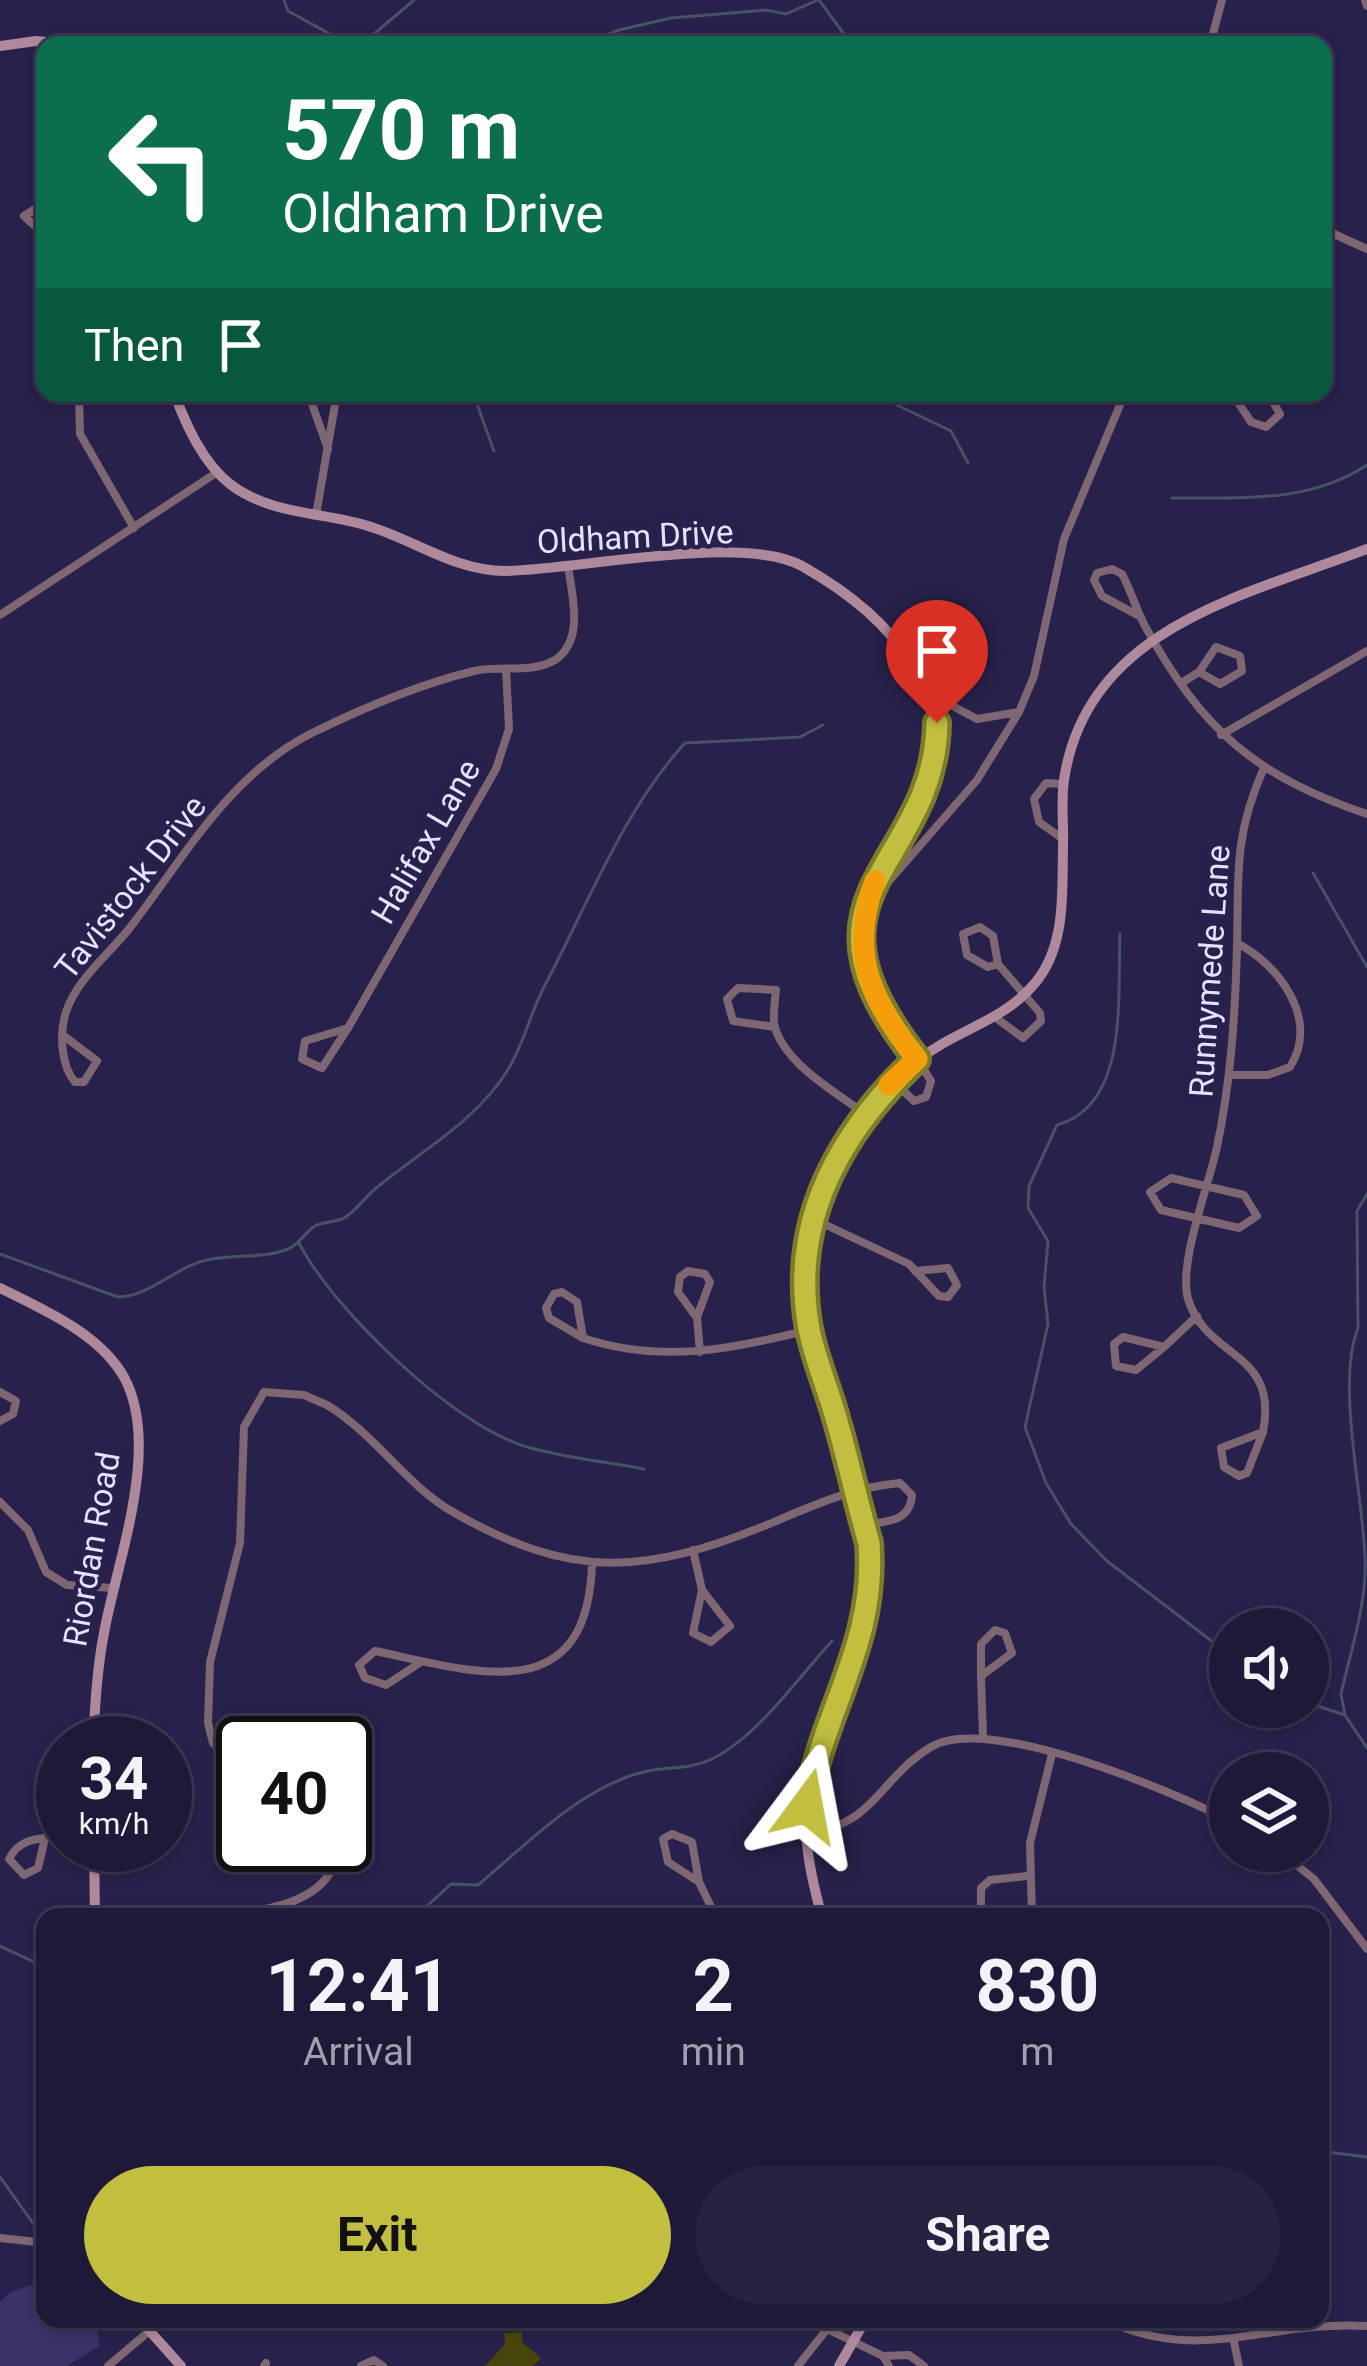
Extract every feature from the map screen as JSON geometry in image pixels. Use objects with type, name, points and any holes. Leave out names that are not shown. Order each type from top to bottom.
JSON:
[{"type":"street","points":[[1212,36],[1222,0]]},
{"type":"street","points":[[0,46],[36,41]]},
{"type":"street","points":[[36,209],[24,216],[36,227]]},
{"type":"street","points":[[1332,233],[1367,249]]},
{"type":"street","points":[[79,402],[80,434],[134,528]]},
{"type":"street","points":[[0,615],[216,472],[179,402]]},
{"type":"street","points":[[313,402],[328,450]]},
{"type":"street","points":[[316,515],[336,402]]},
{"type":"street","points":[[863,911],[977,780],[1019,712],[1034,676],[1064,539],[1121,402]]},
{"type":"street","points":[[1240,402],[1251,422],[1266,427],[1280,414],[1274,402]]},
{"type":"street","name":"Oldham Drive","points":[[216,472],[271,505],[368,526],[471,569],[721,554],[787,560],[858,608],[911,660],[930,694],[937,750],[863,911],[863,958],[877,1000],[917,1059]]},
{"type":"street","points":[[820,1908],[805,1834],[813,1768],[869,1611],[872,1580],[855,1490],[809,1330],[804,1279],[811,1218],[825,1180],[864,1113],[917,1059],[996,1018],[1040,977],[1057,939],[1063,784],[1081,719],[1096,693],[1152,638],[1199,612],[1367,549]]},
{"type":"street","name":"Tavistock Drive","points":[[64,1036],[64,1014],[77,991],[132,926],[204,824],[260,770],[308,735],[438,682],[539,666],[558,658],[568,644],[576,616],[568,565]]},
{"type":"street","points":[[1141,617],[1102,596],[1094,580],[1096,573],[1112,569],[1122,574],[1152,638],[1221,734],[1263,770],[1367,814]]},
{"type":"street","points":[[1183,682],[1216,647],[1240,656],[1242,671],[1233,681],[1220,684],[1198,671]]},
{"type":"street","points":[[1221,734],[1367,651]]},
{"type":"street","name":"Halifax Lane","points":[[348,1028],[305,1041],[302,1059],[322,1068],[348,1028],[503,753],[509,729],[506,669]]},
{"type":"street","points":[[930,694],[976,719],[1019,712]]},
{"type":"street","name":"Runnymede Lane","points":[[1197,1316],[1186,1278],[1231,1075],[1237,943],[1234,874],[1263,770]]},
{"type":"street","points":[[1063,784],[1046,783],[1034,799],[1040,822],[1064,839]]},
{"type":"street","points":[[996,1018],[1016,1037],[1032,1035],[1040,1012],[998,964],[987,929],[971,928],[963,934],[967,955],[988,967],[998,964]]},
{"type":"street","points":[[1231,1075],[1268,1075],[1290,1067],[1298,1048],[1296,1010],[1286,983],[1276,968],[1237,943]]},
{"type":"street","points":[[775,1028],[733,1021],[727,999],[739,988],[776,990],[775,1028],[817,1080],[864,1113]]},
{"type":"street","points":[[64,1036],[97,1061],[84,1082],[69,1075],[64,1036]]},
{"type":"street","points":[[894,1082],[914,1101],[926,1097],[931,1081],[917,1059]]},
{"type":"street","points":[[1171,1178],[1208,1186],[1244,1195],[1257,1216],[1239,1228],[1200,1219],[1161,1210],[1150,1192],[1171,1178]]},
{"type":"street","points":[[811,1218],[916,1271],[939,1296],[948,1297],[957,1285],[948,1268],[916,1271]]},
{"type":"street","points":[[697,1318],[678,1292],[680,1276],[688,1271],[705,1274],[710,1282],[697,1318],[700,1352]]},
{"type":"street","name":"Riordan Road","points":[[0,1288],[83,1334],[126,1381],[137,1443],[135,1486],[113,1588],[94,1716]]},
{"type":"street","points":[[584,1338],[577,1302],[562,1292],[554,1294],[546,1308],[549,1318],[584,1338],[660,1356],[809,1330]]},
{"type":"street","points":[[1164,1347],[1123,1337],[1114,1344],[1112,1355],[1116,1366],[1136,1370],[1164,1347],[1197,1316],[1264,1382],[1269,1402],[1263,1432],[1247,1473],[1239,1476],[1224,1467],[1221,1448],[1263,1432]]},
{"type":"street","points":[[0,1392],[16,1401],[13,1414],[0,1421]]},
{"type":"street","points":[[216,1746],[208,1723],[209,1682],[240,1543],[244,1427],[264,1392],[304,1395],[350,1419],[455,1513],[531,1552],[592,1563],[642,1562],[693,1550],[855,1490],[900,1483],[912,1495],[911,1508],[901,1519],[864,1526]]},
{"type":"street","points":[[0,1502],[28,1530],[46,1572],[67,1585],[113,1588]]},
{"type":"street","points":[[693,1550],[702,1590],[693,1633],[712,1642],[725,1634],[728,1619],[702,1590]]},
{"type":"street","points":[[418,1664],[386,1685],[369,1682],[359,1665],[375,1651],[418,1664],[493,1674],[547,1662],[573,1643],[586,1621],[592,1563]]},
{"type":"street","points":[[981,1676],[1012,1653],[1005,1633],[995,1630],[981,1644],[981,1676],[983,1737]]},
{"type":"street","points":[[805,1834],[852,1823],[929,1748],[955,1736],[983,1737],[1119,1773],[1209,1812]]},
{"type":"street","points":[[1030,1908],[1028,1876],[1052,1754]]},
{"type":"street","points":[[699,1882],[668,1862],[663,1839],[682,1835],[692,1842],[699,1882],[712,1908]]},
{"type":"street","points":[[45,1838],[38,1868],[31,1874],[10,1865],[22,1843],[45,1838]]},
{"type":"street","points":[[94,1872],[95,1908]]},
{"type":"street","points":[[273,1908],[320,1886],[326,1872]]},
{"type":"street","points":[[1305,1872],[1367,1949]]},
{"type":"street","points":[[983,1908],[981,1888],[990,1880],[1028,1876]]},
{"type":"street","points":[[0,2238],[36,2242]]},
{"type":"street","points":[[1329,2326],[1367,2326]]},
{"type":"street","points":[[144,2328],[181,2366]]},
{"type":"street","points":[[798,2366],[822,2328]]},
{"type":"street","points":[[832,2328],[883,2356],[909,2355],[924,2366]]},
{"type":"street","points":[[839,2366],[861,2328]]},
{"type":"street","points":[[1123,2328],[1168,2347],[1234,2342],[1300,2328]]},
{"type":"street","points":[[108,2366],[147,2333]]},
{"type":"street","points":[[1234,2342],[1239,2366]]},
{"type":"street","points":[[883,2356],[889,2366]]},
{"type":"street","points":[[361,2366],[374,2360],[382,2366]]},
{"type":"shaded area","points":[[36,2284],[36,2328],[97,2328],[99,2346],[67,2366],[0,2366],[0,2302],[10,2292]]},
{"type":"building","points":[[522,2332],[522,2342],[541,2358],[533,2366],[485,2366],[505,2344],[504,2333]]},
{"type":"waterway","points":[[284,0],[288,11],[334,36]]},
{"type":"waterway","points":[[372,36],[414,0]]},
{"type":"waterway","points":[[605,36],[671,18],[766,10],[786,14],[818,0]]},
{"type":"waterway","points":[[819,0],[845,36]]},
{"type":"waterway","points":[[476,402],[494,451]]},
{"type":"waterway","points":[[891,402],[951,431],[968,463]]},
{"type":"waterway","points":[[1172,498],[1298,492],[1345,478],[1367,465]]},
{"type":"waterway","points":[[0,1254],[118,1297],[141,1292],[207,1260],[288,1249],[315,1226],[347,1216],[465,1119],[496,1087],[625,828],[685,743],[800,737],[823,725]]},
{"type":"waterway","points":[[1313,873],[1367,967]]},
{"type":"waterway","points":[[1120,934],[1118,1016],[1108,1072],[1081,1114],[1057,1125],[1029,1186],[1028,1208],[1048,1241],[1044,1287],[1048,1324],[1025,1427],[1046,1483],[1071,1524],[1107,1561],[1209,1639]]},
{"type":"waterway","points":[[1345,1715],[1341,1694],[1365,1575],[1350,1379],[1358,1328],[1357,1211],[1367,1194]]},
{"type":"waterway","points":[[299,1243],[315,1270],[366,1330],[463,1414],[524,1446],[644,1469]]},
{"type":"waterway","points":[[424,1908],[451,1884],[478,1885],[557,1818],[601,1789],[648,1771],[704,1762],[729,1749],[761,1722],[832,1641]]},
{"type":"waterway","points":[[1329,1710],[1345,1715],[1367,1748]]},
{"type":"waterway","points":[[0,1946],[36,1963]]},
{"type":"waterway","points":[[1329,2152],[1367,2157]]},
{"type":"waterway","points":[[0,2177],[36,2228]]},
{"type":"slow traffic","points":[[875,881],[860,930],[863,958],[877,1000],[917,1059],[889,1085]]},
{"type":"route","points":[[807,1806],[813,1768],[860,1647],[872,1580],[869,1543],[809,1330],[806,1244],[825,1180],[846,1142],[879,1094],[917,1059],[877,1000],[863,958],[860,930],[876,878],[928,776],[937,750],[937,723]]}]
